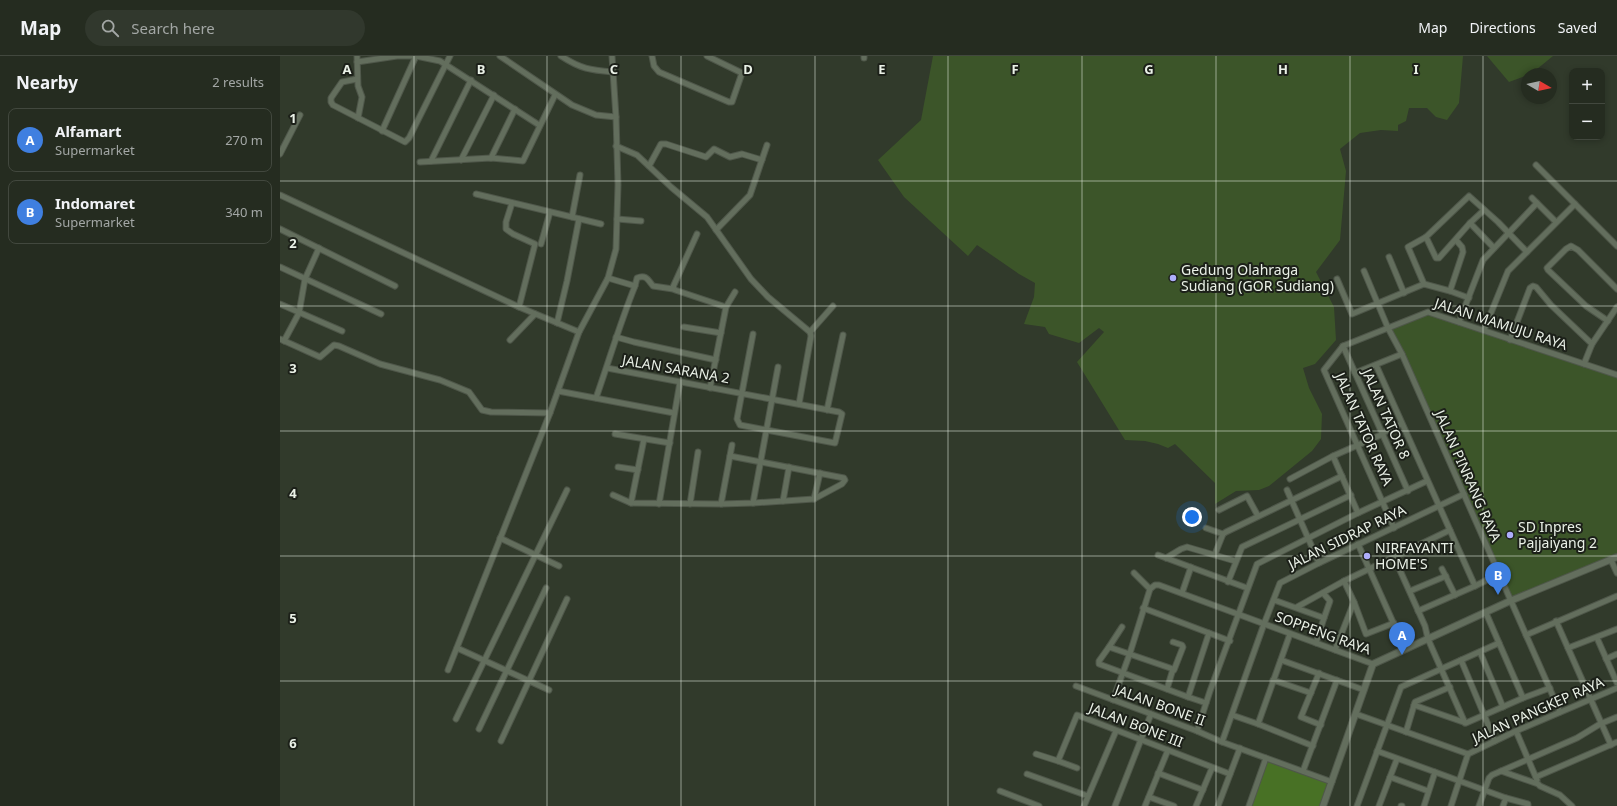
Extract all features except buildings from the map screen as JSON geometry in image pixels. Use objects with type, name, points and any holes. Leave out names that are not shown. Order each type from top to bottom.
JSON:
[{"type":"street","points":[[382,131],[416,56]]},
{"type":"street","points":[[358,118],[362,97],[357,80],[357,59],[416,56],[434,59],[445,63],[539,125]]},
{"type":"street","points":[[357,80],[342,82],[331,101],[333,105],[402,142],[405,142],[409,138],[445,63],[450,56]]},
{"type":"street","points":[[500,56],[555,94],[583,111],[596,115],[616,117]]},
{"type":"street","points":[[561,56],[579,67],[613,72]]},
{"type":"street","points":[[448,670],[550,413],[579,332],[608,278],[616,249],[616,117],[612,56]]},
{"type":"street","points":[[648,56],[652,56],[654,66],[659,72],[732,102],[742,73],[707,56]]},
{"type":"street","points":[[431,161],[471,80]]},
{"type":"street","points":[[420,162],[491,158],[523,160],[555,94]]},
{"type":"street","points":[[461,160],[494,95]]},
{"type":"street","points":[[491,158],[515,109]]},
{"type":"street","points":[[280,154],[300,115]]},
{"type":"street","points":[[649,166],[661,144],[666,144],[706,157],[714,149],[730,157],[742,154],[762,160]]},
{"type":"street","points":[[716,230],[750,195],[767,145]]},
{"type":"street","points":[[616,146],[637,155],[671,187],[707,217],[751,279],[768,297],[810,332],[811,336],[799,404]]},
{"type":"street","points":[[1536,165],[1617,246]]},
{"type":"street","points":[[572,217],[580,175]]},
{"type":"street","points":[[476,194],[601,224]]},
{"type":"street","points":[[280,195],[519,307],[579,332]]},
{"type":"street","points":[[1424,284],[1408,248],[1409,246],[1426,237],[1469,196],[1471,196],[1498,222],[1527,252]]},
{"type":"street","points":[[1532,198],[1556,222]]},
{"type":"street","points":[[512,203],[506,222],[506,229],[513,234],[535,244],[519,307]]},
{"type":"street","points":[[1460,322],[1483,260],[1537,203]]},
{"type":"street","points":[[1484,330],[1506,273],[1575,204]]},
{"type":"street","points":[[1426,237],[1437,259],[1484,210]]},
{"type":"street","points":[[541,244],[550,212]]},
{"type":"street","points":[[557,323],[579,219]]},
{"type":"street","points":[[617,219],[642,220]]},
{"type":"street","points":[[1470,223],[1494,248]]},
{"type":"street","points":[[280,229],[395,286]]},
{"type":"street","points":[[673,289],[673,285],[697,234]]},
{"type":"street","points":[[1450,291],[1463,252],[1462,247],[1456,240]]},
{"type":"street","points":[[1608,321],[1586,306],[1548,270],[1548,268],[1566,249],[1571,246],[1574,247],[1617,289]]},
{"type":"street","points":[[319,248],[305,279],[299,313],[282,340],[320,357],[334,345],[339,346],[380,364],[440,380],[469,392],[482,410],[491,412],[550,413]]},
{"type":"street","points":[[1389,257],[1404,292]]},
{"type":"street","points":[[280,267],[381,314]]},
{"type":"street","name":"JALAN PINRANG RAYA","points":[[1364,271],[1388,328],[1402,354],[1560,712]]},
{"type":"street","points":[[608,278],[635,286]]},
{"type":"street","points":[[596,398],[637,278],[647,278],[655,287],[673,289],[726,307]]},
{"type":"street","points":[[1337,279],[1352,314],[1424,284],[1469,298]]},
{"type":"street","points":[[1510,340],[1532,286],[1536,287],[1552,306],[1592,344]]},
{"type":"street","points":[[710,388],[726,307],[735,292]]},
{"type":"street","points":[[280,304],[342,331]]},
{"type":"street","points":[[810,332],[833,306]]},
{"type":"street","points":[[1584,364],[1592,344],[1617,307]]},
{"type":"street","name":"JALAN MAMUJU RAYA","points":[[1388,328],[1428,312],[1617,376]]},
{"type":"street","points":[[510,340],[535,314]]},
{"type":"street","points":[[684,327],[721,333]]},
{"type":"street","points":[[1342,346],[1388,328]]},
{"type":"street","points":[[752,334],[741,392],[738,421],[743,426],[766,431]]},
{"type":"street","points":[[827,410],[843,335]]},
{"type":"street","points":[[616,337],[716,360]]},
{"type":"street","name":"JALAN TATOR 8","points":[[1342,346],[1408,491]]},
{"type":"street","name":"JALAN TATOR RAYA","points":[[1342,346],[1324,370],[1394,528]]},
{"type":"street","points":[[1355,373],[1402,354]]},
{"type":"street","points":[[1376,365],[1438,507],[1476,586]]},
{"type":"street","name":"JALAN SARANA 2","points":[[606,368],[710,388],[741,392],[840,412],[842,414],[835,443],[766,431]]},
{"type":"street","points":[[752,503],[778,368]]},
{"type":"street","points":[[659,504],[680,382]]},
{"type":"street","points":[[558,391],[674,413]]},
{"type":"street","points":[[1290,479],[1333,456],[1401,424]]},
{"type":"street","points":[[615,434],[670,443]]},
{"type":"street","points":[[631,503],[644,439]]},
{"type":"street","points":[[721,504],[732,445]]},
{"type":"street","points":[[690,504],[698,452]]},
{"type":"street","points":[[613,495],[631,503],[659,504],[752,503],[814,499],[842,484],[845,480],[844,478],[730,456]]},
{"type":"street","points":[[1333,456],[1358,513]]},
{"type":"street","points":[[618,467],[638,470]]},
{"type":"street","points":[[783,501],[789,467]]},
{"type":"street","points":[[814,499],[820,473]]},
{"type":"street","points":[[1215,554],[1223,534],[1342,476]]},
{"type":"street","points":[[1197,731],[1206,703],[1240,615],[1247,588],[1258,564],[1308,537],[1427,481]]},
{"type":"street","points":[[456,719],[567,490]]},
{"type":"street","points":[[1287,490],[1319,562]]},
{"type":"street","name":"JALAN SIDRAP RAYA","points":[[1222,742],[1280,583],[1319,562],[1464,494]]},
{"type":"street","points":[[1228,582],[1235,561],[1242,548],[1351,495]]},
{"type":"street","points":[[1219,510],[1247,496],[1258,516]]},
{"type":"street","points":[[1206,528],[1223,534]]},
{"type":"street","points":[[1297,607],[1369,568],[1450,530]]},
{"type":"street","points":[[500,538],[559,566]]},
{"type":"street","points":[[1358,544],[1405,649]]},
{"type":"street","points":[[1166,558],[1187,547],[1235,561]]},
{"type":"street","points":[[1158,556],[1247,588]]},
{"type":"street","points":[[1394,557],[1410,591],[1427,632],[1428,639],[1450,687],[1464,723]]},
{"type":"street","points":[[1324,806],[1373,664],[1510,601],[1614,559],[1617,573]]},
{"type":"street","points":[[1182,593],[1191,567]]},
{"type":"street","points":[[1442,569],[1455,595]]},
{"type":"street","points":[[1113,700],[1130,653],[1150,589],[1134,573]]},
{"type":"street","points":[[1418,611],[1476,586],[1499,574]]},
{"type":"street","points":[[1410,591],[1446,576]]},
{"type":"street","points":[[1344,581],[1366,634],[1394,623]]},
{"type":"street","name":"SOPPENG RAYA","points":[[1150,589],[1155,585],[1159,585],[1373,664]]},
{"type":"street","points":[[479,729],[508,671],[546,588]]},
{"type":"street","points":[[1316,643],[1330,601],[1323,593]]},
{"type":"street","points":[[1526,635],[1617,596]]},
{"type":"street","points":[[501,740],[567,599]]},
{"type":"street","points":[[1274,600],[1297,607],[1324,618]]},
{"type":"street","points":[[1335,650],[1354,602]]},
{"type":"street","points":[[1143,608],[1230,641]]},
{"type":"street","points":[[1486,613],[1523,698]]},
{"type":"street","points":[[1556,621],[1600,724],[1611,744]]},
{"type":"street","points":[[1122,627],[1099,661],[1099,664],[1206,703]]},
{"type":"street","points":[[1568,648],[1617,629]]},
{"type":"street","points":[[1188,697],[1209,633]]},
{"type":"street","points":[[1258,724],[1290,634]]},
{"type":"street","points":[[1597,638],[1617,683]]},
{"type":"street","points":[[1167,689],[1183,646],[1173,642]]},
{"type":"street","points":[[1357,806],[1401,687],[1500,643]]},
{"type":"street","points":[[1109,647],[1130,653],[1174,670]]},
{"type":"street","points":[[457,648],[549,690]]},
{"type":"street","points":[[1480,652],[1503,707]]},
{"type":"street","points":[[1606,659],[1617,654]]},
{"type":"street","points":[[1281,660],[1364,690]]},
{"type":"street","points":[[1461,660],[1495,741]]},
{"type":"street","points":[[1318,673],[1301,717],[1321,725]]},
{"type":"street","points":[[1273,680],[1311,693]]},
{"type":"street","points":[[1303,771],[1337,680]]},
{"type":"street","name":"JALAN BONE II","points":[[1076,686],[1332,782]]},
{"type":"street","points":[[1406,732],[1415,702],[1450,687]]},
{"type":"street","points":[[1414,705],[1464,723],[1550,688]]},
{"type":"street","name":"JALAN PANGKEP RAYA","points":[[1468,754],[1516,731],[1617,688]]},
{"type":"street","points":[[1114,806],[1151,714]]},
{"type":"street","points":[[1356,714],[1468,754],[1451,806]]},
{"type":"street","points":[[1232,715],[1313,746]]},
{"type":"street","name":"JALAN BONE III","points":[[1058,761],[1077,716],[1230,774]]},
{"type":"street","points":[[1479,806],[1489,778],[1501,771],[1577,738],[1600,724],[1617,717]]},
{"type":"street","points":[[1084,806],[1116,731]]},
{"type":"street","points":[[1516,731],[1538,784]]},
{"type":"street","points":[[1536,777],[1617,742]]},
{"type":"street","points":[[1218,806],[1238,747]]},
{"type":"street","points":[[1145,806],[1168,750]]},
{"type":"street","points":[[1377,751],[1486,789],[1506,798],[1528,804],[1528,806]]},
{"type":"street","points":[[1036,754],[1077,768]]},
{"type":"street","points":[[1249,806],[1266,758]]},
{"type":"street","points":[[1379,806],[1397,759]]},
{"type":"street","points":[[1196,806],[1212,768]]},
{"type":"street","points":[[1501,771],[1538,784],[1560,795],[1572,806]]},
{"type":"street","points":[[1424,806],[1435,772]]},
{"type":"street","points":[[1158,773],[1202,790]]},
{"type":"street","points":[[1027,774],[1088,796]]},
{"type":"street","points":[[1390,777],[1428,791]]},
{"type":"street","points":[[1000,791],[1039,806]]},
{"type":"street","points":[[1149,797],[1174,806]]},
{"type":"street","points":[[1503,806],[1506,798]]},
{"type":"green space","name":"Gedung Olahraga Sudiang (GOR Sudiang)","points":[[933,56],[1463,56],[1459,103],[1447,120],[1436,117],[1427,108],[1409,108],[1406,121],[1398,125],[1398,131],[1381,130],[1360,133],[1340,149],[1346,171],[1340,240],[1316,272],[1334,307],[1336,340],[1315,364],[1303,368],[1309,388],[1322,414],[1321,439],[1312,451],[1269,486],[1259,490],[1236,491],[1215,504],[1215,483],[1175,444],[1168,448],[1145,441],[1125,440],[1077,362],[1104,332],[1099,328],[1079,343],[1049,334],[1045,327],[1024,324],[1034,297],[1035,283],[1019,274],[977,245],[968,256],[904,197],[878,160],[921,120]]},
{"type":"green space","points":[[1487,56],[1553,56],[1538,68],[1521,68],[1521,78],[1509,82]]},
{"type":"green space","points":[[1424,312],[1617,375],[1617,557],[1510,601],[1388,328]]},
{"type":"green space","points":[[1266,758],[1332,782],[1323,806],[1249,806]]},
{"type":"place","name":"Gedung Olahraga Sudiang (GOR Sudiang)","points":[[1173,278]]},
{"type":"place","name":"SD Inpres Pajjaiyang 2","points":[[1510,535]]},
{"type":"place","name":"NIRFAYANTI HOME'S","points":[[1367,556]]},
{"type":"place","name":"Indomaret","points":[[1498,595]]},
{"type":"place","name":"Alfamart","points":[[1402,655]]}]
